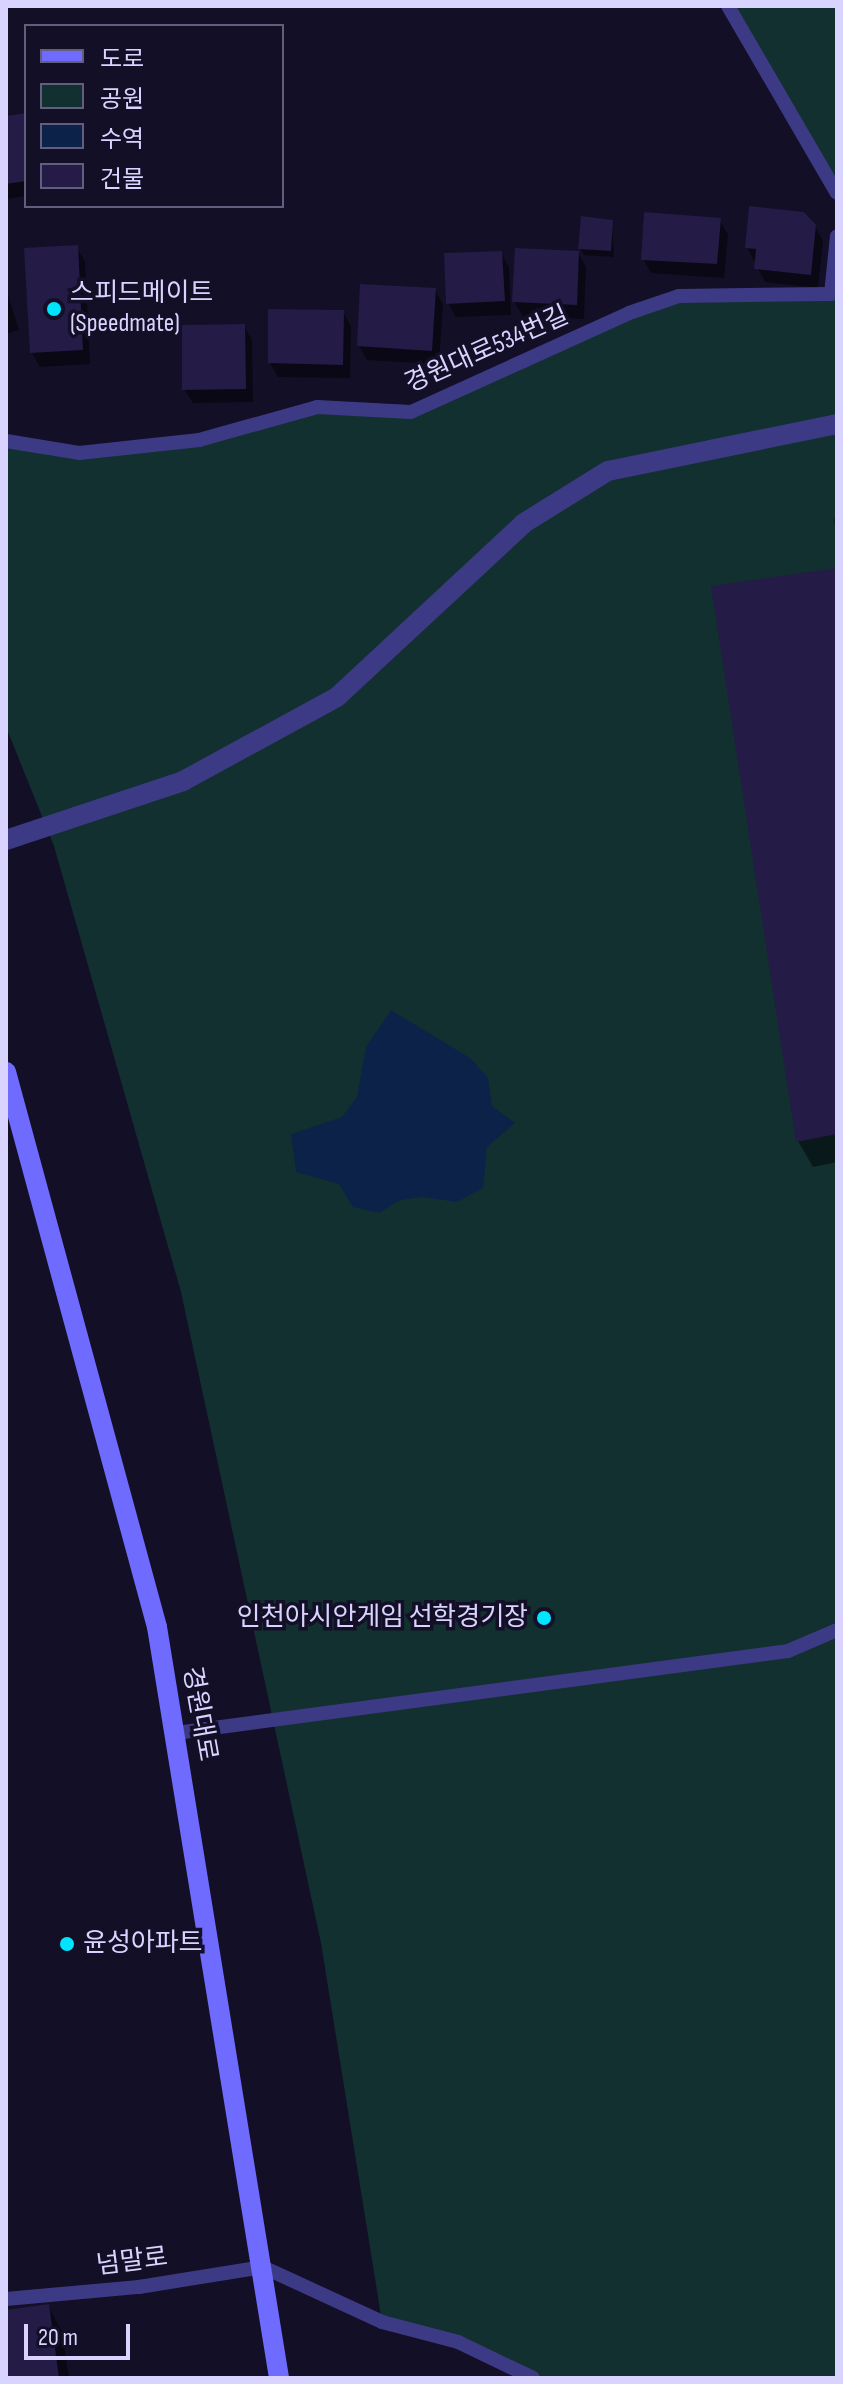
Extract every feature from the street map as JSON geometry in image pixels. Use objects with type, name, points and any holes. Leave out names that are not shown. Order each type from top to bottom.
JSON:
[{"type":"main road","name":"경원대로","points":[[6,1072],[157,1627],[279,2378]]},
{"type":"street","points":[[6,840],[183,781],[337,697],[524,523],[608,471],[837,424]]},
{"type":"lane","points":[[728,6],[837,193]]},
{"type":"lane","name":"경원대로534번길","points":[[6,441],[79,453],[199,440],[317,407],[411,412],[629,313],[679,296],[831,294],[837,236]]},
{"type":"lane","points":[[176,1733],[788,1651],[837,1630]]},
{"type":"lane","points":[[263,2267],[382,2322],[458,2342],[533,2378]]},
{"type":"lane","name":"넘말로","points":[[6,2299],[139,2287],[263,2267]]},
{"type":"green space","points":[[728,6],[837,6],[837,193]]},
{"type":"green space","name":"인천아시안게임 선학경기장","points":[[837,236],[837,2378],[533,2378],[523,2370],[382,2322],[321,1943],[181,1292],[54,846],[6,727],[6,441],[79,453],[199,440],[317,407],[411,412],[679,296],[831,294]]},
{"type":"water","points":[[391,1010],[470,1058],[488,1078],[492,1106],[515,1123],[487,1147],[483,1188],[457,1202],[423,1197],[400,1200],[379,1213],[353,1207],[339,1184],[296,1172],[291,1134],[342,1117],[357,1097],[366,1047]]},
{"type":"building","points":[[24,113],[24,181],[6,184],[6,116]]},
{"type":"building","points":[[749,206],[804,212],[816,225],[811,275],[754,269],[756,249],[745,248]]},
{"type":"building","points":[[644,212],[721,218],[717,264],[641,260]]},
{"type":"building","points":[[581,216],[613,220],[611,251],[578,249]]},
{"type":"building","points":[[78,245],[83,350],[30,353],[24,248]]},
{"type":"building","points":[[515,248],[579,251],[577,305],[512,302]]},
{"type":"building","points":[[502,251],[505,301],[446,304],[444,253]]},
{"type":"building","points":[[360,284],[436,288],[432,351],[357,346]]},
{"type":"building","points":[[268,309],[344,310],[343,365],[268,363]]},
{"type":"building","points":[[245,324],[246,389],[182,390],[182,325]]},
{"type":"building","points":[[837,568],[837,1134],[796,1142],[711,586]]},
{"type":"building","points":[[49,2304],[59,2378],[6,2378],[6,2310]]},
{"type":"place","name":"스피드메이트 (Speedmate)","points":[[54,309]]},
{"type":"place","name":"인천아시안게임 선학경기장","points":[[544,1618]]},
{"type":"place","name":"윤성아파트","points":[[67,1944]]}]
